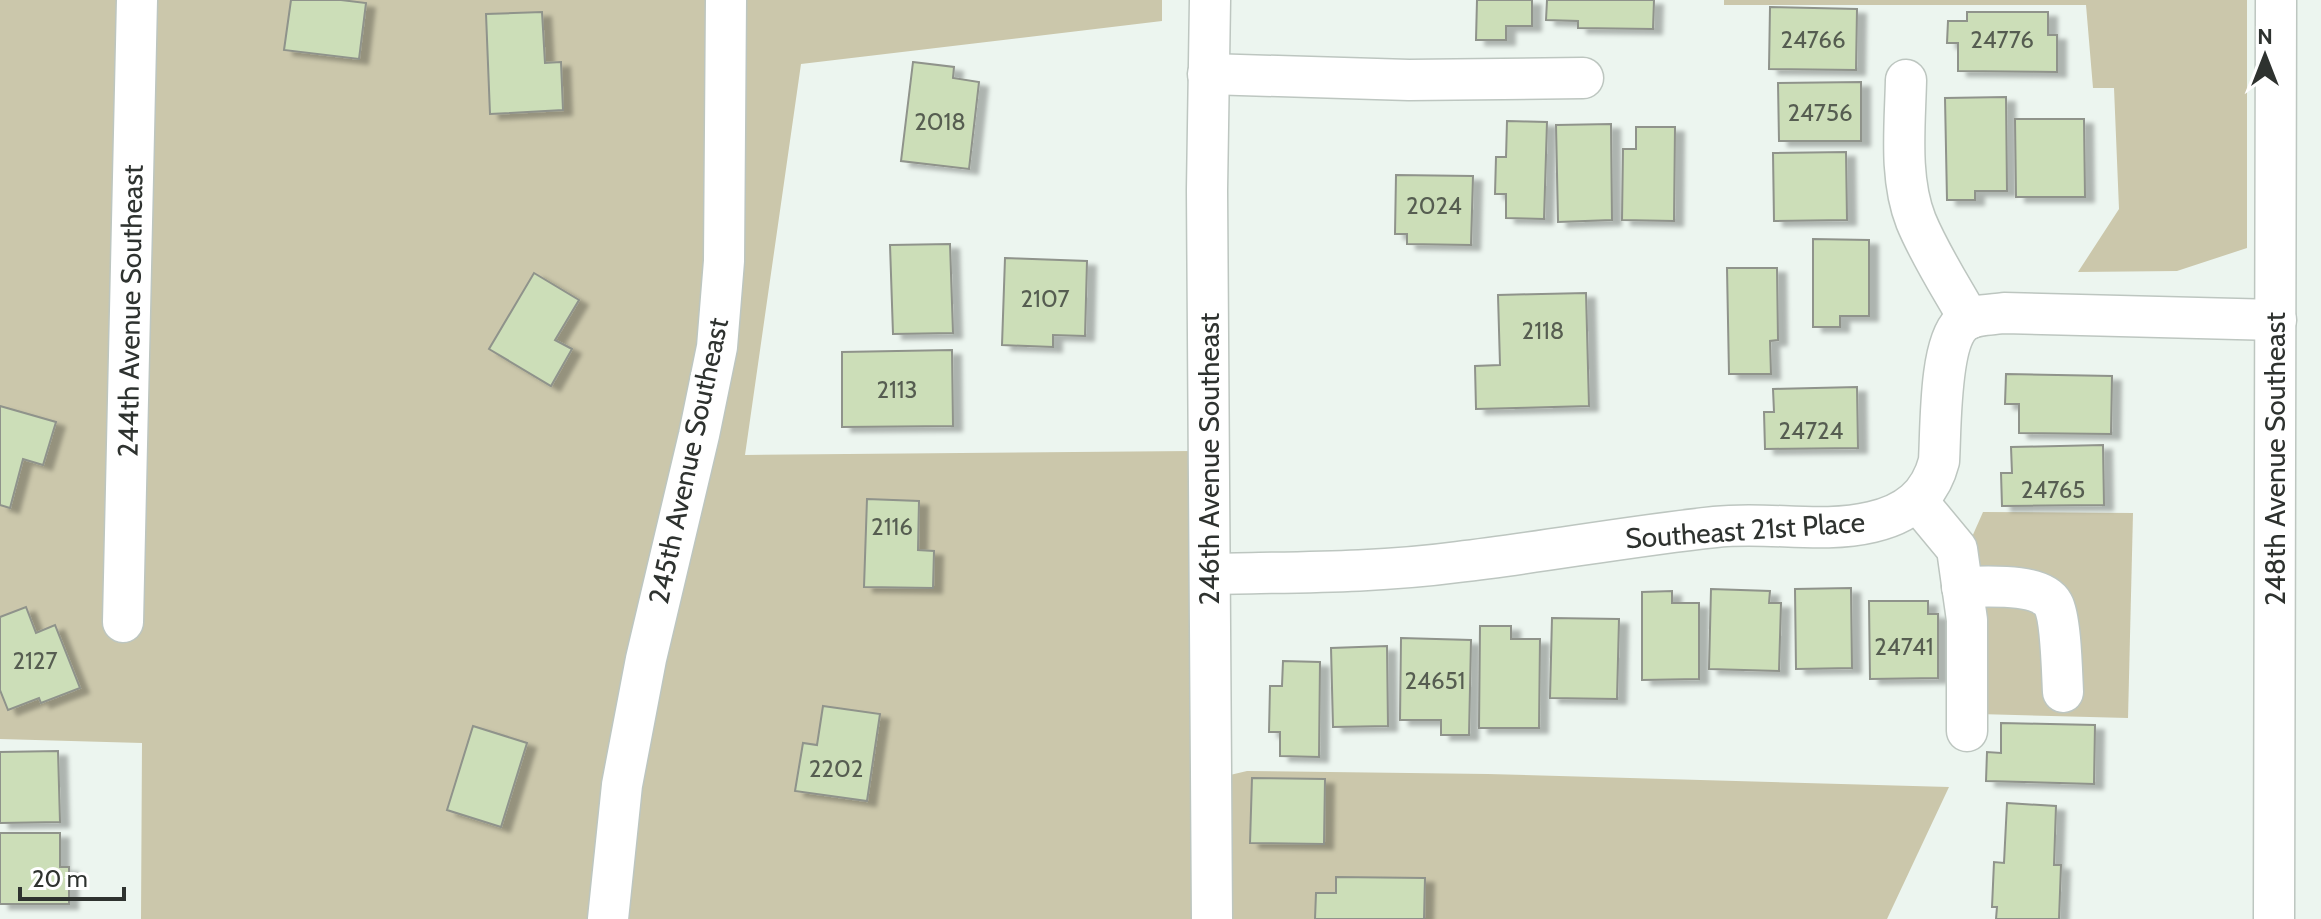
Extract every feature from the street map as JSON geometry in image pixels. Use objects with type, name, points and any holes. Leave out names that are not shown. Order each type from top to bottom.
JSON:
[{"type":"street","name":"244th Avenue Southeast","points":[[123,622],[137,0]]},
{"type":"street","name":"245th Avenue Southeast","points":[[608,919],[622,785],[646,659],[717,347],[724,261],[726,0]]},
{"type":"street","name":"246th Avenue Southeast","points":[[1210,0],[1212,919]]},
{"type":"street","name":"248th Avenue Southeast","points":[[2274,919],[2276,0]]},
{"type":"street","points":[[1208,74],[1409,80],[1583,78]]},
{"type":"street","points":[[1906,80],[1905,165],[1908,194],[1916,221],[1969,319]]},
{"type":"street","points":[[1967,731],[1967,620],[1957,549],[1918,502],[1936,474],[1950,340],[1960,324],[1969,319],[2004,313],[2276,320]]},
{"type":"street","name":"Southeast 21st Place","points":[[1210,574],[1338,571],[1456,563],[1649,534],[1741,524],[1839,526],[1874,522],[1918,502]]},
{"type":"street","points":[[1962,587],[2007,587],[2042,594],[2053,604],[2058,624],[2063,692]]},
{"type":"shaded area","points":[[0,0],[1162,0],[1162,21],[801,64],[745,455],[1192,451],[1193,919],[141,919],[142,743],[0,739]]},
{"type":"shaded area","points":[[1724,0],[2247,0],[2247,248],[2177,271],[2078,272],[2119,209],[2114,88],[2093,88],[2086,5],[1724,5]]},
{"type":"shaded area","points":[[1983,512],[2133,513],[2128,718],[1978,714],[1972,537]]},
{"type":"shaded area","points":[[1247,771],[1488,774],[1949,787],[1887,919],[1229,919],[1230,775]]},
{"type":"building","points":[[291,0],[366,3],[359,59],[284,50]]},
{"type":"building","points":[[1477,0],[1532,0],[1532,26],[1506,26],[1506,40],[1476,40]]},
{"type":"building","points":[[1547,0],[1654,0],[1653,29],[1578,28],[1578,21],[1546,20]]},
{"type":"building","points":[[1770,7],[1857,9],[1856,70],[1769,69]]},
{"type":"building","points":[[542,12],[545,63],[561,62],[563,110],[490,114],[486,14]]},
{"type":"building","points":[[1967,12],[2048,12],[2048,35],[2057,35],[2057,72],[1958,71],[1958,43],[1947,43],[1948,21],[1967,21]]},
{"type":"building","points":[[913,62],[954,67],[953,78],[979,82],[969,169],[901,161]]},
{"type":"building","points":[[1861,82],[1861,141],[1779,141],[1778,83]]},
{"type":"building","points":[[2006,97],[2007,191],[1975,191],[1975,200],[1947,200],[1945,98]]},
{"type":"building","points":[[2015,119],[2084,119],[2085,197],[2016,197]]},
{"type":"building","points":[[1507,121],[1547,122],[1544,219],[1506,218],[1506,194],[1495,194],[1496,157],[1506,157]]},
{"type":"building","points":[[1611,124],[1612,220],[1558,222],[1556,125]]},
{"type":"building","points":[[1636,127],[1675,127],[1674,221],[1622,220],[1623,149],[1636,149]]},
{"type":"building","points":[[1846,152],[1847,220],[1774,221],[1773,153]]},
{"type":"building","points":[[1396,175],[1473,176],[1471,245],[1407,244],[1407,234],[1395,234]]},
{"type":"building","points":[[1813,239],[1869,240],[1869,316],[1840,316],[1840,327],[1813,327]]},
{"type":"building","points":[[950,244],[953,333],[893,334],[890,245]]},
{"type":"building","points":[[1005,258],[1087,261],[1085,336],[1053,335],[1053,347],[1002,345]]},
{"type":"building","points":[[1727,268],[1777,268],[1778,340],[1770,341],[1771,374],[1729,374]]},
{"type":"building","points":[[534,273],[579,300],[555,340],[572,349],[551,386],[489,349]]},
{"type":"building","points":[[1586,293],[1589,406],[1476,409],[1475,366],[1500,365],[1498,295]]},
{"type":"building","points":[[952,350],[953,426],[842,427],[842,352]]},
{"type":"building","points":[[2006,374],[2112,376],[2111,434],[2019,433],[2019,404],[2005,404]]},
{"type":"building","points":[[1857,387],[1858,448],[1765,449],[1764,412],[1774,412],[1773,389]]},
{"type":"building","points":[[0,406],[56,422],[43,465],[23,459],[10,508],[0,505]]},
{"type":"building","points":[[2103,445],[2104,505],[2002,506],[2001,473],[2012,473],[2011,447]]},
{"type":"building","points":[[867,499],[919,501],[918,550],[934,551],[933,588],[864,587]]},
{"type":"building","points":[[1851,588],[1852,668],[1796,669],[1795,589]]},
{"type":"building","points":[[1711,589],[1770,591],[1769,603],[1781,603],[1779,671],[1709,669]]},
{"type":"building","points":[[1672,591],[1672,603],[1699,603],[1699,679],[1642,680],[1642,592]]},
{"type":"building","points":[[1869,601],[1928,601],[1928,614],[1938,614],[1938,678],[1870,679]]},
{"type":"building","points":[[26,607],[36,633],[55,625],[80,688],[41,703],[39,698],[8,710],[0,690],[0,617]]},
{"type":"building","points":[[1552,618],[1619,619],[1617,699],[1550,698]]},
{"type":"building","points":[[1480,626],[1511,626],[1511,639],[1540,639],[1539,728],[1479,728]]},
{"type":"building","points":[[1401,638],[1471,640],[1469,735],[1441,735],[1441,720],[1400,720]]},
{"type":"building","points":[[1387,646],[1388,726],[1333,727],[1331,648]]},
{"type":"building","points":[[1283,661],[1320,662],[1319,757],[1280,756],[1280,732],[1269,732],[1270,686],[1282,686]]},
{"type":"building","points":[[823,706],[880,714],[867,801],[795,791],[803,743],[817,745]]},
{"type":"building","points":[[2001,723],[2095,725],[2094,784],[1986,781],[1987,752],[2001,753]]},
{"type":"building","points":[[473,726],[527,743],[501,827],[447,810]]},
{"type":"building","points":[[58,751],[60,822],[0,823],[0,752]]},
{"type":"building","points":[[1252,778],[1325,779],[1324,844],[1250,843]]},
{"type":"building","points":[[2007,803],[2056,806],[2054,865],[2061,865],[2059,919],[1996,919],[1997,907],[1992,907],[1994,862],[2004,863]]},
{"type":"building","points":[[0,833],[60,833],[60,867],[69,867],[69,904],[0,904]]},
{"type":"building","points":[[1336,877],[1425,878],[1424,919],[1315,919],[1316,893],[1336,893]]}]
